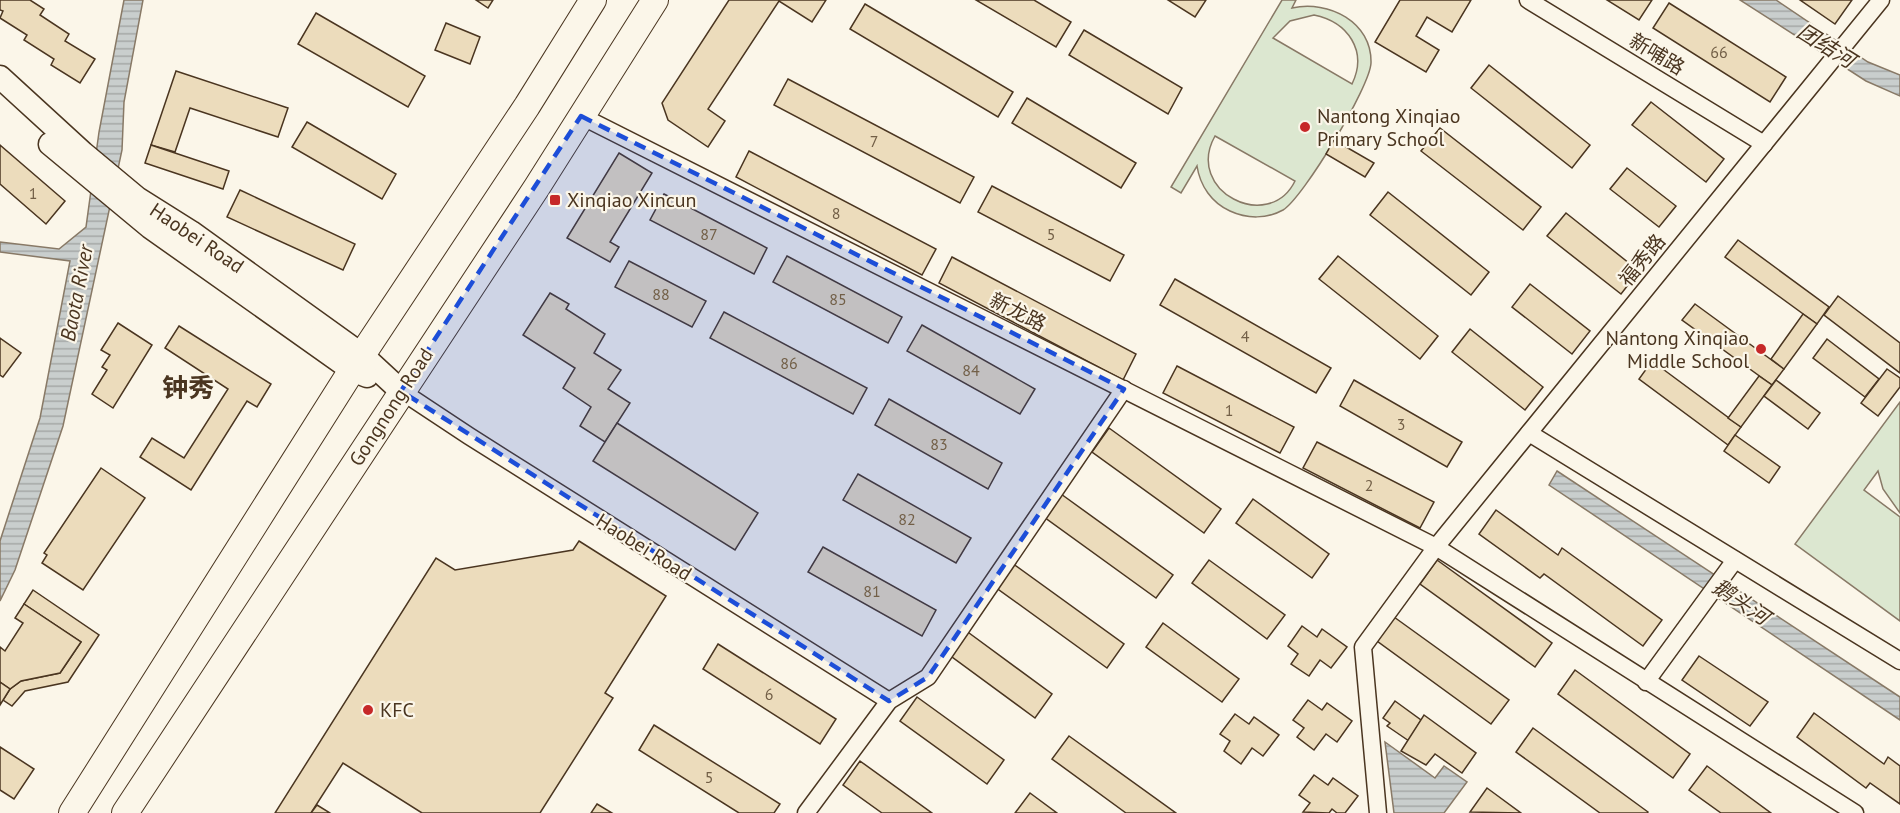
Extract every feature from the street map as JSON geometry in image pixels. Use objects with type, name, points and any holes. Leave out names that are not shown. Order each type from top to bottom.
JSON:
[{"type":"main road","points":[[72,813],[357,362],[527,106],[593,0]]},
{"type":"main road","name":"Gongnong Road","points":[[125,813],[581,116],[654,0]]},
{"type":"street","name":"新哺路","points":[[1528,0],[1764,144]]},
{"type":"street","name":"福秀路","points":[[1378,813],[1363,647],[1436,547],[1881,0]]},
{"type":"street","name":"Haobei Road","points":[[0,77],[80,161]]},
{"type":"street","name":"Haobei Road","points":[[0,97],[133,204],[191,232],[357,362],[479,443],[889,701]]},
{"type":"street","name":"新龙路","points":[[581,116],[1436,547],[1855,813]]},
{"type":"street","points":[[806,813],[889,701],[928,677],[1124,389]]},
{"type":"street","points":[[1529,433],[1900,661]]},
{"type":"street","points":[[1646,682],[1736,560]]},
{"type":"highlighted area","points":[[581,116],[1124,389],[928,677],[889,701],[401,391]]},
{"type":"green space","points":[[1282,0],[1296,0],[1292,8],[1320,7],[1334,11],[1356,25],[1369,49],[1371,63],[1368,76],[1348,117],[1319,165],[1283,210],[1257,217],[1224,208],[1208,193],[1197,166],[1181,193],[1171,187]],"holes":[[[1314,15],[1337,24],[1352,40],[1358,60],[1352,84],[1273,38],[1290,21]],[[1215,136],[1295,181],[1283,197],[1267,204],[1250,205],[1234,199],[1220,188],[1211,174],[1208,156]]]},
{"type":"green space","points":[[1900,402],[1900,513],[1883,489],[1878,471],[1864,490],[1900,517],[1900,621],[1795,544]]},
{"type":"water","name":"Baota River","points":[[124,0],[143,0],[124,102],[122,150],[63,426],[15,570],[0,601],[0,541],[40,418],[70,261],[0,252],[0,242],[59,249],[86,227],[99,132]]},
{"type":"water","name":"团结河","points":[[1740,0],[1776,0],[1868,62],[1900,75],[1900,96],[1866,81]]},
{"type":"water","name":"鹅头河","points":[[1557,471],[1900,697],[1900,720],[1549,485]]},
{"type":"water","points":[[1385,742],[1435,778],[1444,766],[1467,782],[1444,813],[1394,813]]},
{"type":"building","points":[[0,0],[30,0],[44,9],[40,15],[69,34],[65,41],[95,59],[80,83],[51,65],[54,59],[24,40],[27,35],[0,18],[3,11],[0,10]]},
{"type":"building","points":[[476,0],[493,0],[488,8]]},
{"type":"building","points":[[729,0],[826,0],[812,22],[779,1],[708,109],[725,121],[708,147],[668,120],[662,103]]},
{"type":"building","points":[[976,0],[1034,0],[1071,22],[1056,47]]},
{"type":"building","points":[[1168,0],[1206,0],[1195,17]]},
{"type":"building","points":[[1400,0],[1471,0],[1452,32],[1427,17],[1416,36],[1439,50],[1426,72],[1375,42]]},
{"type":"building","points":[[1607,0],[1652,0],[1639,20]]},
{"type":"building","points":[[1800,0],[1852,0],[1835,24]]},
{"type":"building","points":[[1669,3],[1786,77],[1770,102],[1653,28]]},
{"type":"building","points":[[865,4],[1013,92],[998,117],[850,29]]},
{"type":"building","points":[[316,13],[425,76],[408,107],[298,44]]},
{"type":"building","points":[[446,23],[480,37],[470,64],[435,50]]},
{"type":"building","points":[[1084,30],[1182,88],[1168,114],[1069,55]]},
{"type":"building","points":[[1489,65],[1590,145],[1572,168],[1471,88]]},
{"type":"building","points":[[176,71],[288,108],[278,137],[190,108],[175,152],[151,145]]},
{"type":"building","points":[[788,79],[974,177],[960,203],[774,105]]},
{"type":"building","points":[[1027,98],[1136,163],[1121,188],[1012,123]]},
{"type":"building","points":[[1651,102],[1724,159],[1706,182],[1632,125]]},
{"type":"building","points":[[307,122],[396,174],[382,199],[292,147]]},
{"type":"building","points":[[1440,128],[1541,207],[1523,230],[1421,151]]},
{"type":"building","points":[[1334,140],[1374,163],[1365,177],[1326,154]]},
{"type":"building","points":[[0,145],[65,201],[46,224],[0,184]]},
{"type":"building","points":[[151,145],[229,171],[223,189],[145,163]]},
{"type":"building","points":[[749,151],[936,249],[922,275],[736,177]]},
{"type":"building","points":[[619,153],[652,173],[610,242],[619,247],[610,262],[567,238]]},
{"type":"building","points":[[1627,168],[1676,206],[1659,227],[1610,189]]},
{"type":"building","points":[[992,186],[1124,255],[1110,281],[978,212]]},
{"type":"building","points":[[240,190],[355,244],[343,270],[227,217]]},
{"type":"building","points":[[1388,192],[1489,272],[1471,295],[1370,215]]},
{"type":"building","points":[[664,194],[767,248],[754,274],[650,220]]},
{"type":"building","points":[[1566,213],[1639,271],[1621,294],[1547,236]]},
{"type":"building","points":[[1738,240],[1829,307],[1817,324],[1725,257]]},
{"type":"building","points":[[787,256],[902,317],[888,343],[773,282]]},
{"type":"building","points":[[1338,256],[1438,336],[1420,359],[1319,279]]},
{"type":"building","points":[[952,257],[1136,354],[1123,380],[939,283]]},
{"type":"building","points":[[629,261],[706,301],[692,327],[615,287]]},
{"type":"building","points":[[1175,279],[1331,368],[1316,393],[1160,305]]},
{"type":"building","points":[[1530,284],[1590,331],[1572,354],[1512,307]]},
{"type":"building","points":[[550,293],[569,304],[566,309],[605,334],[594,353],[621,370],[608,389],[630,403],[605,442],[580,426],[591,407],[563,388],[575,368],[523,335]]},
{"type":"building","points":[[1838,296],[1900,343],[1900,373],[1824,315]]},
{"type":"building","points":[[1695,304],[1784,369],[1772,385],[1682,320]]},
{"type":"building","points":[[724,312],[867,388],[853,414],[710,338]]},
{"type":"building","points":[[1803,314],[1817,324],[1784,369],[1771,359]]},
{"type":"building","points":[[118,323],[152,345],[113,408],[92,394],[107,370],[102,367],[110,355],[101,350]]},
{"type":"building","points":[[922,325],[1035,389],[1020,414],[907,351]]},
{"type":"building","points":[[179,326],[271,384],[257,407],[247,401],[191,490],[140,457],[152,438],[184,458],[228,389],[165,348]]},
{"type":"building","points":[[1470,329],[1543,387],[1525,410],[1452,352]]},
{"type":"building","points":[[0,338],[21,353],[3,377],[0,375]]},
{"type":"building","points":[[1827,339],[1879,379],[1865,397],[1813,358]]},
{"type":"building","points":[[1652,361],[1741,427],[1728,445],[1639,379]]},
{"type":"building","points":[[1177,366],[1294,427],[1280,453],[1163,393]]},
{"type":"building","points":[[1887,369],[1900,378],[1900,387],[1878,416],[1861,403]]},
{"type":"building","points":[[1759,376],[1772,385],[1741,427],[1728,418]]},
{"type":"building","points":[[1354,380],[1462,442],[1447,467],[1340,406]]},
{"type":"building","points":[[1776,380],[1820,413],[1808,429],[1764,396]]},
{"type":"building","points":[[889,399],[1002,463],[988,489],[875,425]]},
{"type":"building","points":[[617,423],[758,513],[735,550],[593,461]]},
{"type":"building","points":[[1109,428],[1221,509],[1204,533],[1092,452]]},
{"type":"building","points":[[1735,435],[1780,467],[1769,483],[1724,451]]},
{"type":"building","points":[[1317,442],[1434,502],[1420,528],[1303,468]]},
{"type":"building","points":[[101,468],[145,498],[83,590],[42,563],[47,555],[44,553]]},
{"type":"building","points":[[858,474],[971,538],[956,563],[843,500]]},
{"type":"building","points":[[1061,494],[1173,575],[1156,598],[1044,517]]},
{"type":"building","points":[[1253,499],[1329,554],[1312,578],[1236,523]]},
{"type":"building","points":[[1496,510],[1558,555],[1562,548],[1662,620],[1643,646],[1544,574],[1540,578],[1479,534]]},
{"type":"building","points":[[579,541],[666,596],[605,693],[613,698],[540,813],[422,813],[343,763],[311,813],[275,813],[436,558],[455,570],[573,550]]},
{"type":"building","points":[[823,547],[936,610],[922,636],[808,572]]},
{"type":"building","points":[[1209,560],[1285,615],[1267,639],[1192,583]]},
{"type":"building","points":[[1437,560],[1552,643],[1535,667],[1420,584]]},
{"type":"building","points":[[1012,563],[1124,644],[1107,668],[995,587]]},
{"type":"building","points":[[33,590],[99,635],[68,682],[25,691],[12,706],[3,700],[10,689],[21,681],[60,673],[81,642],[24,604]]},
{"type":"building","points":[[24,604],[81,642],[60,673],[21,681],[10,689],[0,682],[0,647],[5,651],[23,623],[15,618]]},
{"type":"building","points":[[1394,617],[1509,700],[1491,724],[1377,641]]},
{"type":"building","points":[[1163,623],[1239,679],[1222,702],[1146,647]]},
{"type":"building","points":[[1302,626],[1317,637],[1322,629],[1347,647],[1331,668],[1320,660],[1309,676],[1291,664],[1298,654],[1288,646]]},
{"type":"building","points":[[965,630],[1052,694],[1035,718],[948,654]]},
{"type":"building","points":[[718,644],[836,719],[820,744],[703,669]]},
{"type":"building","points":[[1699,656],[1768,702],[1750,726],[1682,680]]},
{"type":"building","points":[[1575,670],[1690,754],[1673,778],[1558,694]]},
{"type":"building","points":[[0,682],[10,689],[0,705]]},
{"type":"building","points":[[917,697],[1004,760],[987,784],[900,721]]},
{"type":"building","points":[[1308,700],[1322,710],[1327,703],[1352,721],[1337,742],[1326,734],[1314,750],[1297,737],[1304,728],[1293,720]]},
{"type":"building","points":[[1395,701],[1421,720],[1409,741],[1387,726],[1390,723],[1383,718]]},
{"type":"building","points":[[1814,713],[1884,764],[1888,757],[1900,766],[1900,804],[1870,783],[1866,788],[1797,737]]},
{"type":"building","points":[[1235,714],[1249,724],[1254,717],[1279,735],[1263,756],[1252,748],[1241,764],[1224,751],[1230,741],[1220,734]]},
{"type":"building","points":[[1424,715],[1476,753],[1462,773],[1435,754],[1426,765],[1401,751]]},
{"type":"building","points":[[654,725],[780,804],[774,813],[739,813],[639,750]]},
{"type":"building","points":[[1533,728],[1648,812],[1600,813],[1516,752]]},
{"type":"building","points":[[1069,736],[1176,813],[1126,813],[1052,759]]},
{"type":"building","points":[[0,747],[34,769],[14,799],[0,790]]},
{"type":"building","points":[[860,761],[932,813],[882,813],[843,785]]},
{"type":"building","points":[[1707,766],[1771,813],[1721,813],[1689,790]]},
{"type":"building","points":[[1314,775],[1328,785],[1333,778],[1358,796],[1345,813],[1337,813],[1332,809],[1329,813],[1303,812],[1310,803],[1299,795]]},
{"type":"building","points":[[1487,788],[1521,813],[1470,812]]},
{"type":"building","points":[[1030,793],[1057,813],[1015,813]]},
{"type":"building","points":[[597,804],[612,813],[591,813]]},
{"type":"building","points":[[317,805],[330,813],[311,813]]},
{"type":"place","name":"Nantong Xinqiao Primary School","points":[[1305,127]]},
{"type":"place","name":"Xinqiao Xincun","points":[[555,200]]},
{"type":"place","name":"Nantong Xinqiao Middle School","points":[[1761,349]]},
{"type":"place","name":"KFC","points":[[368,710]]},
{"type":"district","name":"钟秀","points":[[188,388]]}]
